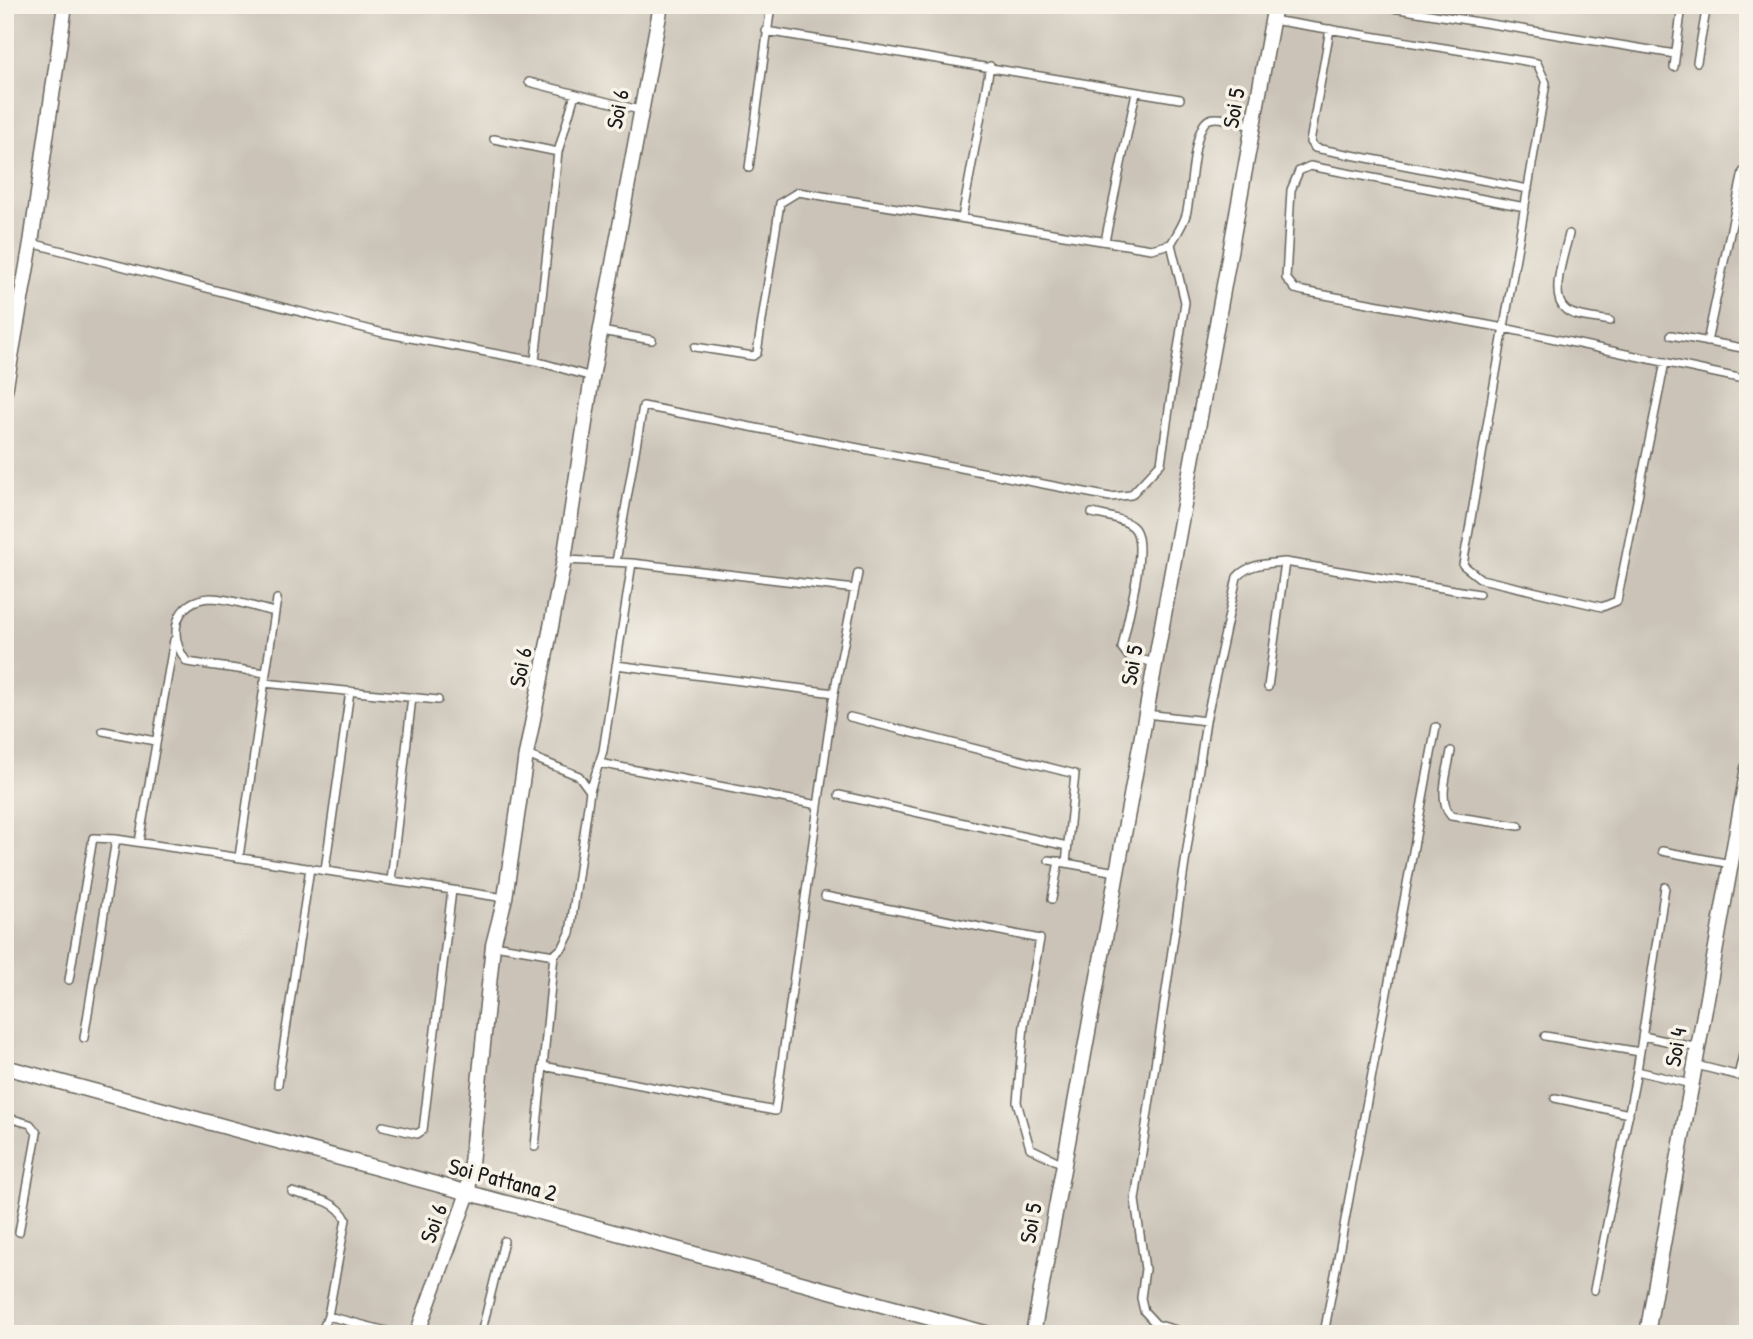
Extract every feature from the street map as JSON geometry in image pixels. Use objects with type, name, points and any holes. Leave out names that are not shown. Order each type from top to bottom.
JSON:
[{"type":"street","points":[[5,391],[31,243],[65,5]]},
{"type":"street","name":"Soi 6","points":[[417,1334],[468,1193],[493,945],[505,898],[526,755],[564,560],[600,331],[639,110],[661,5]]},
{"type":"street","name":"Soi 5","points":[[1032,1334],[1272,9]]},
{"type":"street","name":"Soi 4","points":[[1647,1334],[1748,768]]},
{"type":"street","name":"Soi Pattana 2","points":[[5,1067],[989,1334]]},
{"type":"lane","points":[[750,168],[771,5]]},
{"type":"lane","points":[[1374,5],[1675,54]]},
{"type":"lane","points":[[1674,66],[1682,5]]},
{"type":"lane","points":[[1697,62],[1707,5]]},
{"type":"lane","points":[[1272,9],[1330,29],[1537,63],[1546,83],[1463,565],[1481,579],[1602,607],[1617,601],[1665,362]]},
{"type":"lane","points":[[1330,29],[1310,142],[1315,148],[1528,189]]},
{"type":"lane","points":[[766,32],[990,66],[1180,99]]},
{"type":"lane","points":[[962,218],[990,66]]},
{"type":"lane","points":[[529,82],[639,110]]},
{"type":"lane","points":[[1105,241],[1136,92]]},
{"type":"lane","points":[[535,361],[558,152],[575,94]]},
{"type":"lane","points":[[615,562],[643,407],[1111,497],[1131,495],[1161,463],[1185,302],[1171,244],[1186,217],[1195,166],[1197,132],[1202,124],[1214,118],[1252,126]]},
{"type":"lane","points":[[494,139],[558,152]]},
{"type":"lane","points":[[1525,207],[1310,166],[1299,171],[1291,190],[1286,278],[1295,289],[1504,328],[1748,380]]},
{"type":"lane","points":[[1707,342],[1743,172],[1748,168]]},
{"type":"lane","points":[[695,347],[747,356],[757,353],[780,203],[798,192],[1151,249],[1171,244]]},
{"type":"lane","points":[[1569,234],[1558,287],[1560,303],[1567,312],[1610,321]]},
{"type":"lane","points":[[31,243],[383,333],[535,361],[592,377]]},
{"type":"lane","points":[[600,331],[652,340]]},
{"type":"lane","points":[[1671,335],[1748,349]]},
{"type":"lane","points":[[1092,513],[1130,524],[1137,532],[1141,549],[1122,648],[1128,656],[1155,663]]},
{"type":"lane","points":[[564,560],[632,563],[855,589]]},
{"type":"lane","points":[[1268,687],[1285,562]]},
{"type":"lane","points":[[1186,1333],[1156,1324],[1144,1311],[1141,1298],[1145,1269],[1135,1200],[1206,721],[1237,578],[1244,570],[1262,564],[1285,562],[1479,594]]},
{"type":"lane","points":[[535,1147],[554,955],[563,947],[570,933],[590,791],[599,763],[632,563]]},
{"type":"lane","points":[[544,1066],[775,1111],[834,693],[858,573]]},
{"type":"lane","points":[[139,842],[175,637],[175,622],[185,607],[210,598],[275,612]]},
{"type":"lane","points":[[239,857],[277,599]]},
{"type":"lane","points":[[175,637],[180,653],[187,662],[266,673]]},
{"type":"lane","points":[[616,665],[834,693]]},
{"type":"lane","points":[[264,683],[438,700]]},
{"type":"lane","points":[[325,870],[350,691]]},
{"type":"lane","points":[[391,881],[412,697]]},
{"type":"lane","points":[[1146,713],[1206,721]]},
{"type":"lane","points":[[850,717],[1075,774],[1067,846],[1052,899]]},
{"type":"lane","points":[[1324,1334],[1436,727]]},
{"type":"lane","points":[[103,731],[155,741]]},
{"type":"lane","points":[[1451,751],[1443,802],[1446,811],[1451,816],[1519,825]]},
{"type":"lane","points":[[526,755],[579,776],[590,791]]},
{"type":"lane","points":[[599,763],[818,805]]},
{"type":"lane","points":[[839,795],[1067,846]]},
{"type":"lane","points":[[69,980],[91,841],[99,837],[505,898]]},
{"type":"lane","points":[[84,1038],[116,839]]},
{"type":"lane","points":[[1662,851],[1731,864]]},
{"type":"lane","points":[[1049,860],[1116,872]]},
{"type":"lane","points":[[278,1084],[310,868]]},
{"type":"lane","points":[[1594,1290],[1637,1072],[1665,887]]},
{"type":"lane","points":[[383,1126],[417,1134],[423,1130],[452,890]]},
{"type":"lane","points":[[825,895],[1040,939],[1024,1026],[1017,1102],[1030,1148],[1063,1164]]},
{"type":"lane","points":[[493,945],[554,955]]},
{"type":"lane","points":[[1738,1076],[1748,1034]]},
{"type":"lane","points":[[1545,1036],[1640,1052]]},
{"type":"lane","points":[[1643,1036],[1698,1048]]},
{"type":"lane","points":[[1695,1065],[1748,1078]]},
{"type":"lane","points":[[1637,1072],[1692,1084]]},
{"type":"lane","points":[[1556,1098],[1629,1114]]},
{"type":"lane","points":[[5,1117],[30,1124],[37,1133],[19,1232]]},
{"type":"lane","points":[[292,1192],[332,1203],[341,1209],[346,1219],[328,1316],[321,1334]]},
{"type":"lane","points":[[481,1334],[504,1241]]},
{"type":"lane","points":[[328,1316],[398,1334]]},
{"type":"shaded area","points":[[5,5],[1748,5],[1748,1334],[5,1334]]}]
